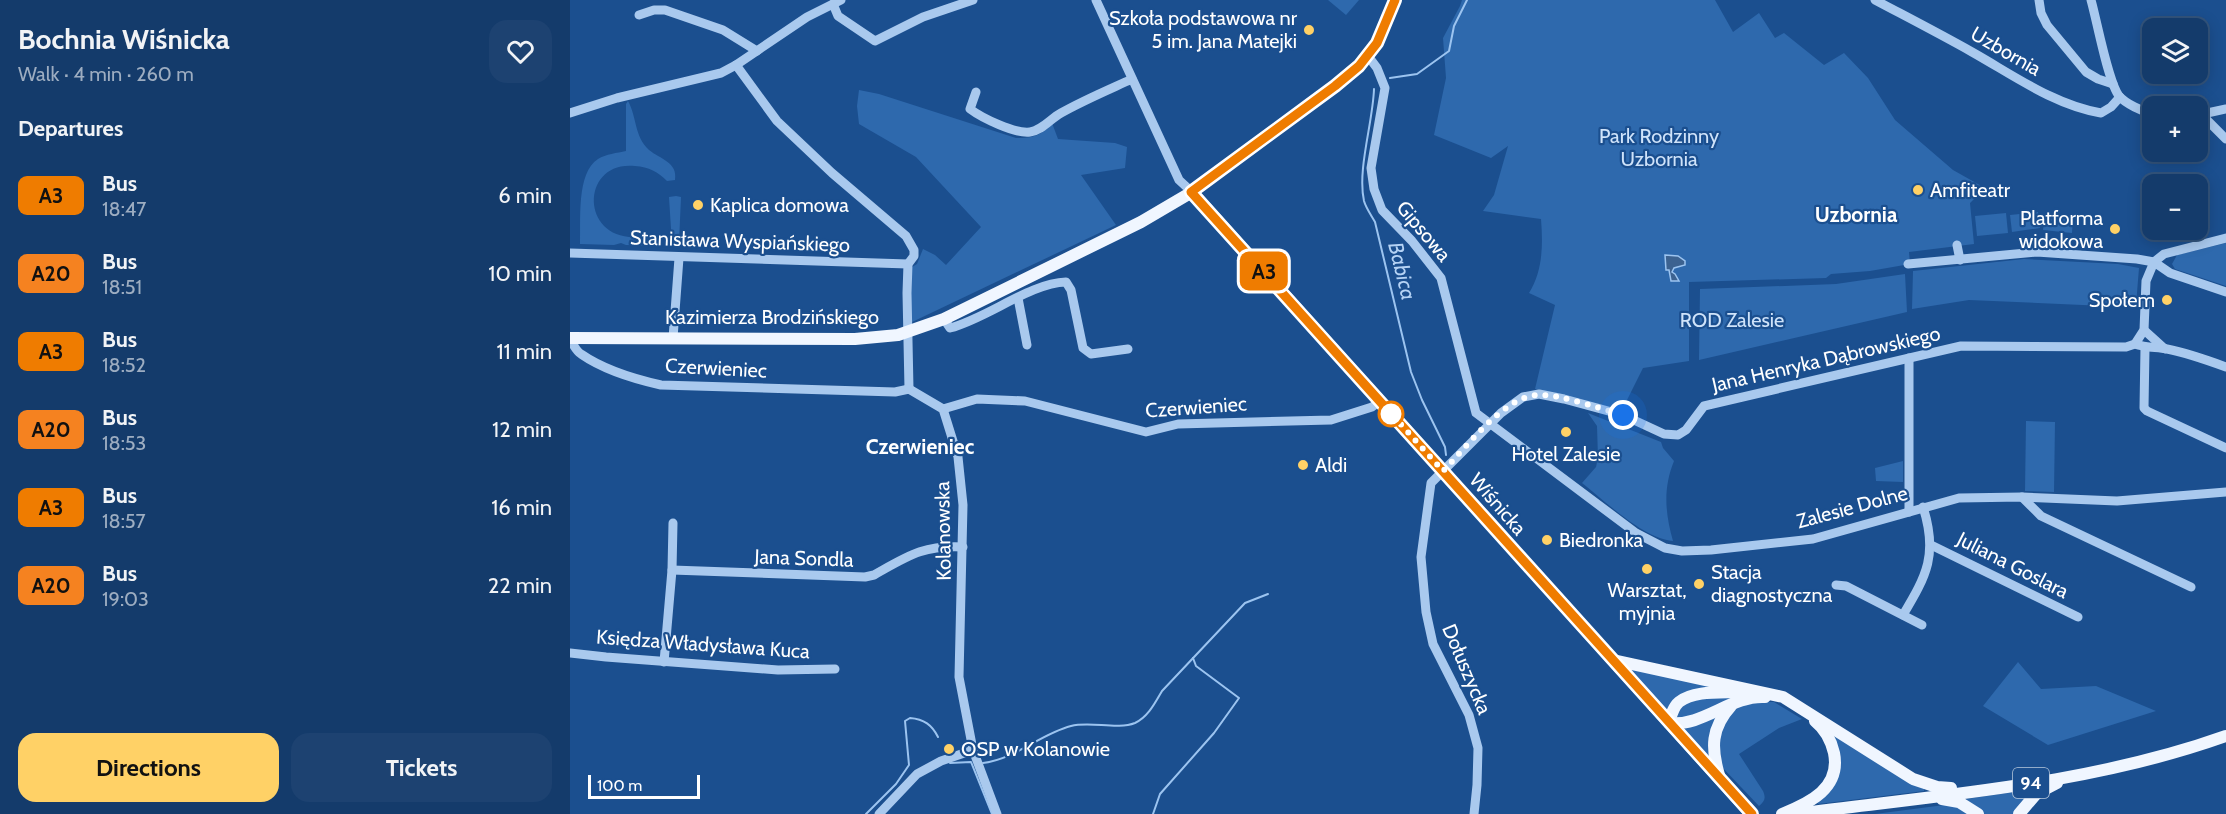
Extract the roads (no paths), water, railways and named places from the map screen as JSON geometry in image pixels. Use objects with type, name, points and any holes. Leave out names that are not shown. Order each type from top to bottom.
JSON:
[{"type":"main road","name":"Kazimierza Brodzińskiego","points":[[570,338],[855,339],[908,332],[944,319],[1141,222],[1191,192]]},
{"type":"main road","name":"Wiśnicka","points":[[1191,192],[1752,814]]},
{"type":"main road","points":[[1612,659],[1629,665],[1784,698],[1924,784],[1979,790]]},
{"type":"main road","points":[[1756,691],[1694,695],[1679,702],[1669,723],[1687,723],[1732,704],[1756,697],[1782,701],[1817,723],[1829,737],[1835,759],[1831,781],[1815,799],[1782,814]]},
{"type":"main road","points":[[1720,779],[1713,750],[1714,732],[1732,704]]},
{"type":"main road","name":"94","points":[[1796,814],[2083,774],[2178,752],[2226,736]]},
{"type":"main road","points":[[2019,814],[2036,794],[2054,784],[2083,774]]},
{"type":"main road","points":[[1910,799],[1943,799],[1959,802],[1978,814]]},
{"type":"street","points":[[570,113],[617,98],[721,73],[807,17],[837,2],[838,16],[875,41],[936,11],[973,0]]},
{"type":"street","points":[[1096,0],[1179,180],[1191,192],[1345,78],[1368,56],[1377,43],[1395,0]]},
{"type":"street","name":"Uzbornia","points":[[1875,0],[1972,52],[2025,85],[2062,100],[2101,113],[2111,107],[2120,97]]},
{"type":"street","points":[[2039,0],[2041,13],[2047,26],[2086,72],[2097,79],[2113,84]]},
{"type":"street","points":[[2091,0],[2113,84],[2120,97],[2142,110]]},
{"type":"street","points":[[639,15],[654,10],[665,10],[723,30],[757,51]]},
{"type":"street","name":"Gipsowa","points":[[1368,56],[1377,68],[1385,88],[1371,168],[1374,189],[1382,210],[1412,241],[1441,278],[1476,413],[1490,423]]},
{"type":"street","points":[[736,65],[777,121],[832,173],[906,236],[914,250],[914,256],[908,264],[909,389],[943,409]]},
{"type":"street","points":[[976,92],[970,110],[1016,130],[1028,132],[1039,129],[1059,114],[1132,79]]},
{"type":"street","points":[[2208,114],[2226,109]]},
{"type":"street","points":[[2208,123],[2226,139]]},
{"type":"street","points":[[2135,344],[2144,330],[2147,278],[2154,262],[2164,254],[2226,238]]},
{"type":"street","points":[[1957,245],[1960,260]]},
{"type":"street","points":[[1908,264],[2037,252],[2137,259],[2154,262],[2170,273],[2226,292]]},
{"type":"street","name":"Stanisława Wyspiańskiego","points":[[570,253],[908,264]]},
{"type":"street","points":[[673,338],[680,258]]},
{"type":"street","points":[[944,319],[950,328],[967,323],[1048,285],[1066,282],[1071,290],[1083,348],[1091,354],[1128,349]]},
{"type":"street","points":[[1018,298],[1027,345]]},
{"type":"street","points":[[2144,330],[2165,349]]},
{"type":"street","name":"Czerwieniec","points":[[570,338],[579,353],[618,373],[661,385],[895,392],[909,389]]},
{"type":"street","name":"Jana Henryka Dąbrowskiego","points":[[1443,471],[1490,423],[1523,397],[1539,394],[1623,415],[1664,434],[1678,435],[1686,430],[1694,416],[1704,406],[1961,346],[2126,347],[2135,344],[2145,348],[2190,354],[2226,366]]},
{"type":"street","points":[[2145,348],[2144,408],[2146,411],[2226,448]]},
{"type":"street","points":[[1909,358],[1909,512]]},
{"type":"street","name":"Czerwieniec","points":[[943,409],[977,399],[1024,401],[1146,432],[1178,424],[1331,420],[1372,407],[1380,401]]},
{"type":"street","name":"Kolanowska","points":[[943,409],[958,457],[963,505],[959,677],[973,750],[997,814]]},
{"type":"street","name":"Zalesie Dolne","points":[[1490,423],[1636,533],[1665,548],[1682,551],[1813,539],[1959,498],[2022,497],[2117,501],[2226,492]]},
{"type":"street","name":"Dołuszycka","points":[[1443,471],[1431,483],[1421,558],[1426,612],[1433,644],[1469,715],[1478,748],[1474,814]]},
{"type":"street","points":[[2022,497],[2041,516],[2191,587]]},
{"type":"street","points":[[1903,615],[1924,576],[1931,545],[1923,507]]},
{"type":"street","points":[[664,662],[672,570],[673,523]]},
{"type":"street","name":"Juliana Goslara","points":[[1931,545],[2078,617]]},
{"type":"street","name":"Jana Sondla","points":[[672,570],[865,577],[874,575],[925,549],[941,546],[963,547]]},
{"type":"street","points":[[1836,585],[1846,586],[1922,625]]},
{"type":"street","name":"Księdza Władysława Kuca","points":[[570,652],[664,662],[778,670],[835,669]]},
{"type":"street","points":[[879,814],[916,774],[941,761],[973,750]]},
{"type":"waterway","name":"Babica","points":[[1390,78],[1417,74],[1449,51],[1454,26],[1467,0]]},
{"type":"waterway","name":"Babica","points":[[1374,89],[1362,175],[1364,201],[1375,222],[1411,372],[1445,447],[1446,455]]},
{"type":"waterway","name":"Babica","points":[[983,763],[1006,757],[1071,726],[1087,724],[1120,726],[1135,723],[1144,717],[1162,691],[1245,603],[1268,594]]},
{"type":"waterway","points":[[1153,814],[1160,794],[1214,733],[1239,698],[1196,666],[1193,658]]},
{"type":"waterway","name":"Babica","points":[[866,814],[896,784],[909,765],[905,721],[910,718],[923,721],[933,729],[938,737]]},
{"type":"waterway","points":[[950,763],[971,762],[992,814]]},
{"type":"place","name":"Szkoła podstawowa nr 5 im. Jana Matejki","points":[[1309,30]]},
{"type":"place","name":"Amfiteatr","points":[[1918,190]]},
{"type":"place","name":"Kaplica domowa","points":[[698,205]]},
{"type":"place","name":"Platforma widokowa","points":[[2115,229]]},
{"type":"place","name":"Społem","points":[[2167,300]]},
{"type":"place","name":"Hotel Zalesie","points":[[1566,432]]},
{"type":"place","name":"Aldi","points":[[1303,465]]},
{"type":"place","name":"Biedronka","points":[[1547,540]]},
{"type":"place","name":"Warsztat, myjnia","points":[[1647,569]]},
{"type":"place","name":"Stacja diagnostyczna","points":[[1699,584]]},
{"type":"place","name":"OSP w Kolanowie","points":[[949,749]]},
{"type":"district","name":"Uzbornia","points":[[1856,215]]},
{"type":"district","name":"Czerwieniec","points":[[920,447]]},
{"type":"park label","name":"Park Rodzinny Uzbornia","points":[[1659,148]]},
{"type":"park label","name":"ROD Zalesie","points":[[1732,320]]}]
